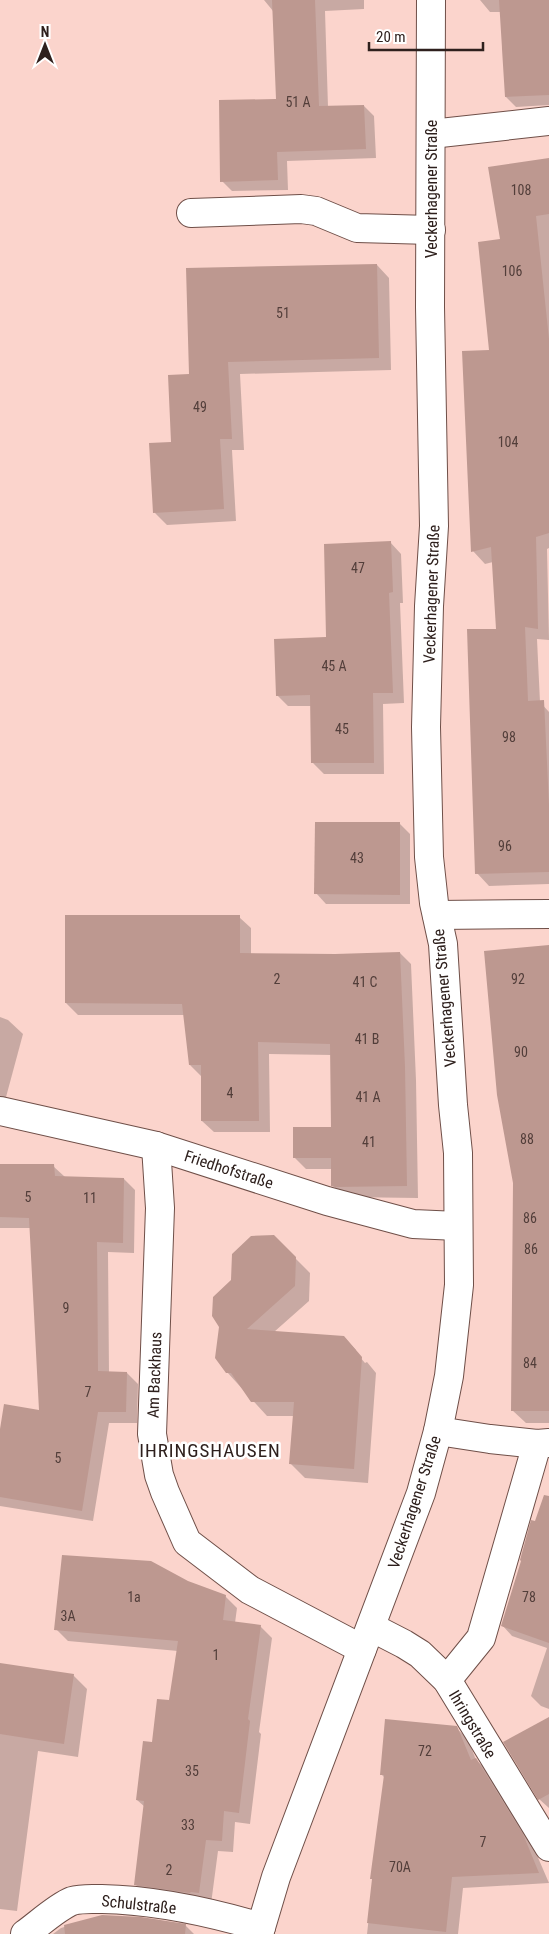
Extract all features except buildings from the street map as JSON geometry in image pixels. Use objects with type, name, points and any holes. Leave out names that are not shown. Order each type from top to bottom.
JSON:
[{"type":"street","name":"Veckerhagener Straße","points":[[260,1930],[276,1877],[421,1493],[438,1431],[449,1376],[459,1285],[458,1153],[453,1105],[443,944],[436,915],[429,857],[426,727],[429,606],[434,526],[431,0]]},
{"type":"street","points":[[431,134],[549,121]]},
{"type":"street","points":[[191,213],[301,209],[316,211],[357,228],[431,230]]},
{"type":"street","points":[[436,915],[549,914]]},
{"type":"street","name":"Friedhofstraße","points":[[0,1111],[156,1146],[355,1209],[413,1224],[458,1226]]},
{"type":"street","name":"Am Backhaus","points":[[156,1146],[160,1208],[152,1434],[159,1474],[165,1492],[187,1542],[250,1590],[367,1638]]},
{"type":"street","points":[[438,1431],[543,1444],[481,1638],[447,1680]]},
{"type":"street","name":"Ihringstraße","points":[[367,1638],[404,1644],[420,1654],[447,1680],[549,1846]]},
{"type":"street","name":"Schulstraße","points":[[25,1934],[70,1902],[80,1899],[120,1899],[169,1906],[228,1917],[260,1930]]},
{"type":"district","name":"IHRINGSHAUSEN","points":[[210,1450]]}]
